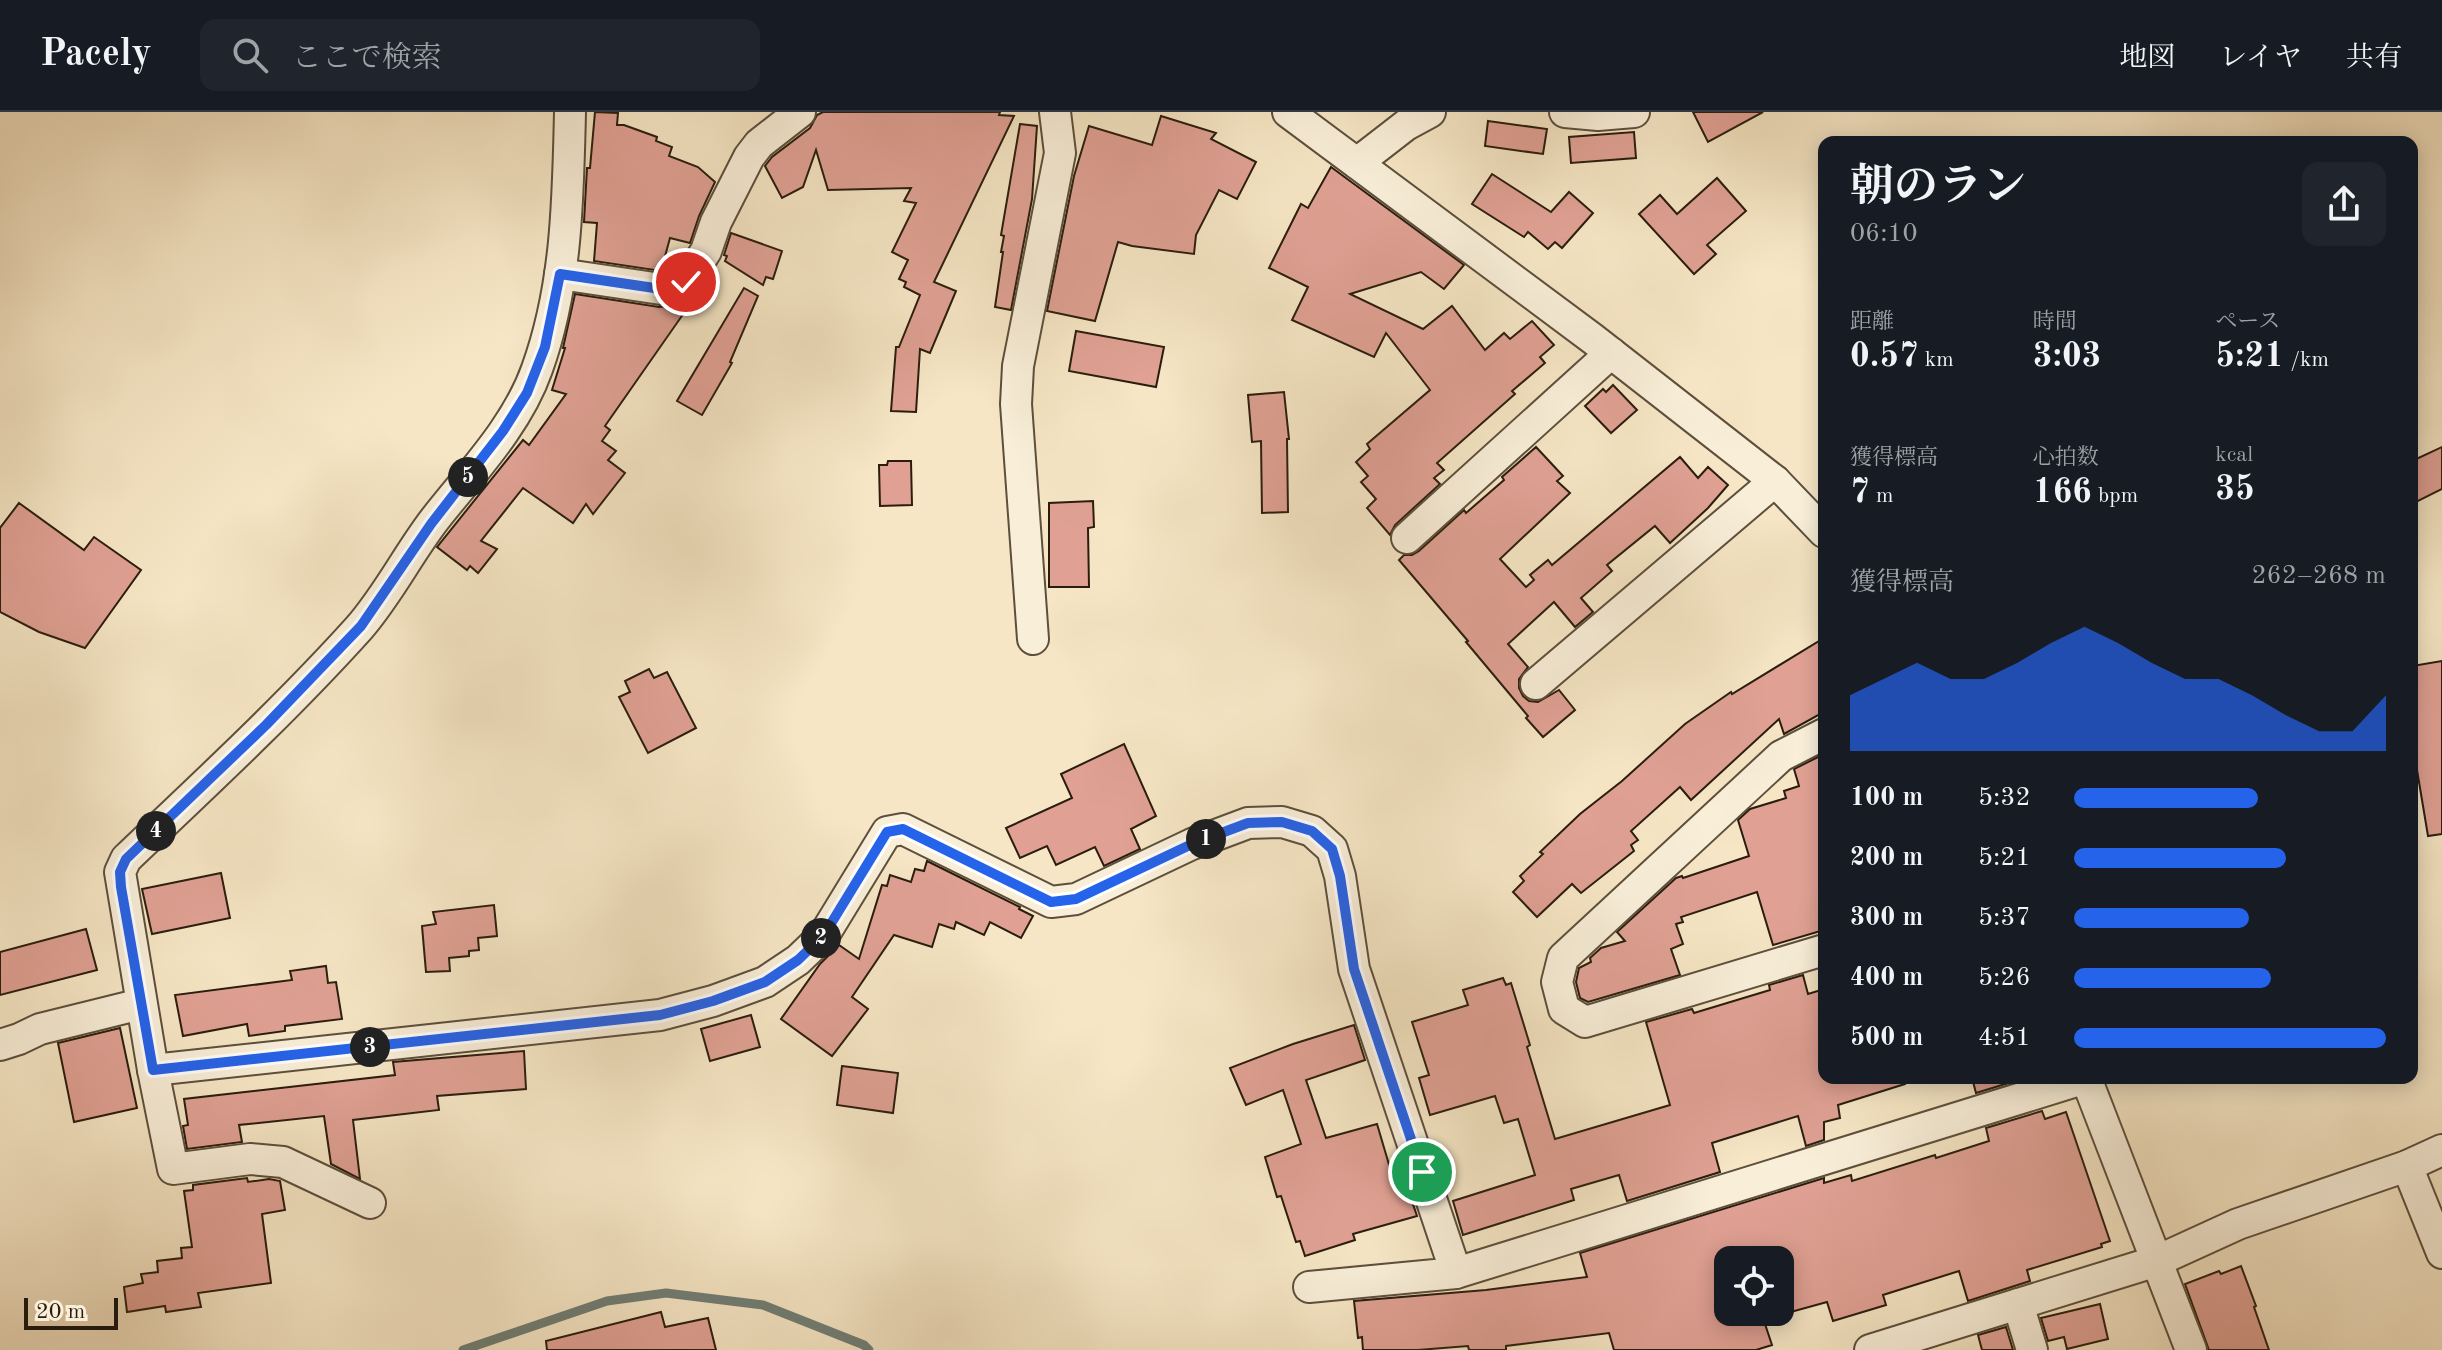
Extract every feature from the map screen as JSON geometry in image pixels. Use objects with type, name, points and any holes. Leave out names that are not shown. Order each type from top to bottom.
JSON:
[{"type":"street","points":[[370,1203],[283,1162],[250,1159],[173,1169],[141,1004],[120,872],[126,859],[266,725],[361,626],[431,524],[503,431],[527,393],[545,347],[560,274],[567,227],[570,112]]},
{"type":"street","points":[[560,274],[661,289],[686,282],[706,251],[716,222],[749,157],[759,144],[800,112]]},
{"type":"street","points":[[1033,639],[1016,404],[1018,366],[1060,153],[1055,112]]},
{"type":"street","points":[[1288,112],[1611,353],[1775,481],[1818,526]]},
{"type":"street","points":[[1357,163],[1406,125],[1430,112]]},
{"type":"street","points":[[1565,112],[1598,115],[1634,112]]},
{"type":"street","points":[[1407,538],[1611,353]]},
{"type":"street","points":[[1536,684],[1775,481]]},
{"type":"street","points":[[1818,737],[1781,756],[1563,958],[1557,982],[1564,1009],[1585,1022],[1818,952]]},
{"type":"street","points":[[153,1070],[660,1015],[713,1001],[765,982],[798,960],[824,935],[887,832],[903,829],[1051,902],[1076,899],[1192,844],[1248,823],[1282,822],[1312,831],[1332,849],[1340,876],[1354,969],[1456,1273]]},
{"type":"street","points":[[0,1045],[40,1029],[141,1004]]},
{"type":"street","points":[[1309,1287],[1456,1273],[2067,1084]]},
{"type":"street","points":[[2088,1084],[2191,1350]]},
{"type":"street","points":[[1870,1350],[2157,1261],[2238,1224],[2407,1166],[2442,1150]]},
{"type":"street","points":[[2407,1166],[2442,1253]]},
{"type":"street","points":[[2018,1304],[2032,1350]]},
{"type":"building","points":[[595,112],[618,113],[617,125],[657,137],[656,141],[672,147],[669,156],[698,167],[715,182],[690,243],[670,238],[661,271],[594,261],[597,223],[584,222]]},
{"type":"building","points":[[823,112],[1000,112],[999,115],[1014,116],[934,282],[956,291],[930,353],[920,349],[916,412],[891,411],[896,347],[899,347],[920,295],[904,287],[906,282],[899,279],[908,260],[892,252],[916,203],[904,201],[911,188],[828,190],[816,150],[803,187],[782,198],[765,166],[810,128],[817,115]]},
{"type":"building","points":[[1693,112],[1763,112],[1708,142]]},
{"type":"building","points":[[1161,116],[1216,133],[1211,139],[1256,162],[1237,199],[1219,190],[1196,235],[1194,254],[1118,242],[1095,321],[1047,311],[1074,176],[1089,126],[1152,145]]},
{"type":"building","points":[[1488,121],[1547,129],[1543,154],[1485,146]]},
{"type":"building","points":[[1020,124],[1037,126],[1032,199],[1011,310],[995,307],[1003,252],[1004,236],[1001,235]]},
{"type":"building","points":[[1634,132],[1636,158],[1571,163],[1569,137]]},
{"type":"building","points":[[1331,167],[1464,265],[1444,289],[1421,272],[1350,294],[1423,329],[1452,306],[1485,350],[1504,333],[1510,339],[1532,321],[1554,345],[1540,357],[1545,363],[1512,391],[1515,394],[1437,463],[1444,470],[1434,478],[1440,484],[1395,525],[1390,535],[1367,508],[1376,499],[1361,482],[1368,476],[1356,462],[1370,449],[1367,444],[1430,390],[1386,333],[1374,357],[1292,320],[1308,287],[1269,268],[1301,204],[1308,208]]},
{"type":"building","points":[[1492,174],[1551,212],[1569,192],[1593,213],[1562,248],[1555,242],[1548,249],[1528,232],[1524,237],[1472,204]]},
{"type":"building","points":[[1717,178],[1746,211],[1707,245],[1716,254],[1694,274],[1639,214],[1660,195],[1677,214]]},
{"type":"building","points":[[731,233],[782,251],[773,279],[766,277],[763,285],[725,261]]},
{"type":"building","points":[[744,288],[758,296],[732,363],[702,415],[677,401]]},
{"type":"building","points":[[575,294],[659,307],[693,300],[605,426],[610,430],[602,441],[616,451],[608,460],[625,473],[593,514],[586,504],[573,523],[523,488],[481,541],[497,549],[478,573],[470,566],[467,570],[437,547],[523,440],[529,445],[566,394],[552,390],[565,348]]},
{"type":"building","points":[[1076,331],[1164,347],[1156,387],[1069,371]]},
{"type":"building","points":[[1613,385],[1637,410],[1611,433],[1585,406],[1603,389],[1606,392]]},
{"type":"building","points":[[1284,392],[1289,439],[1288,512],[1262,513],[1261,441],[1252,442],[1248,395]]},
{"type":"building","points":[[1536,447],[1563,476],[1557,481],[1570,493],[1500,559],[1526,587],[1534,580],[1530,575],[1548,560],[1552,565],[1680,457],[1698,478],[1708,467],[1728,485],[1670,543],[1655,526],[1607,565],[1612,571],[1581,598],[1593,612],[1575,627],[1554,602],[1508,644],[1528,667],[1519,679],[1523,696],[1529,701],[1538,702],[1559,690],[1575,710],[1543,737],[1468,641],[1399,560],[1404,555],[1419,551],[1464,510],[1466,513]]},
{"type":"building","points":[[2442,447],[2442,489],[2418,501],[2418,458]]},
{"type":"building","points":[[888,461],[911,461],[912,505],[880,506],[879,465],[887,465]]},
{"type":"building","points":[[1093,501],[1094,527],[1088,528],[1089,587],[1049,587],[1049,503]]},
{"type":"building","points":[[19,503],[84,550],[94,537],[141,570],[85,648],[39,632],[0,612],[0,528]]},
{"type":"building","points":[[1818,642],[1818,715],[1784,734],[1779,719],[1691,800],[1680,787],[1631,831],[1638,840],[1631,845],[1634,851],[1581,893],[1572,884],[1537,917],[1513,892],[1524,881],[1520,876],[1543,854],[1540,852],[1685,724]]},
{"type":"building","points":[[2442,661],[2442,834],[2428,836],[2418,776],[2418,665]]},
{"type":"building","points":[[649,669],[654,678],[667,672],[696,728],[648,753],[619,697],[630,692],[625,681]]},
{"type":"building","points":[[1124,744],[1156,816],[1131,829],[1140,849],[1104,866],[1095,847],[1056,865],[1047,846],[1020,858],[1006,828],[1072,798],[1061,774]]},
{"type":"building","points":[[1818,757],[1818,932],[1773,945],[1757,892],[1681,917],[1683,922],[1676,924],[1683,944],[1671,949],[1680,975],[1588,1002],[1580,998],[1576,982],[1579,968],[1591,962],[1590,958],[1601,948],[1625,941],[1617,932],[1676,878],[1749,856],[1738,820],[1750,809],[1786,798],[1784,791],[1799,786],[1794,769]]},
{"type":"building","points":[[927,861],[1033,916],[1021,938],[990,922],[984,935],[956,922],[954,929],[939,924],[932,947],[894,935],[852,997],[868,1009],[832,1056],[781,1019],[820,964],[839,945],[859,959],[882,885],[887,886],[890,875],[911,882],[915,869],[924,871]]},
{"type":"building","points":[[221,873],[230,918],[152,934],[142,889]]},
{"type":"building","points":[[494,905],[497,936],[478,938],[479,950],[469,951],[469,956],[449,958],[450,971],[426,972],[422,926],[436,924],[433,912]]},
{"type":"building","points":[[86,929],[97,970],[0,995],[0,952]]},
{"type":"building","points":[[326,966],[328,983],[336,982],[342,1019],[285,1026],[285,1031],[249,1036],[247,1024],[183,1036],[175,995],[292,980],[290,971]]},
{"type":"building","points":[[1803,975],[1808,994],[1818,991],[1818,1084],[1905,1084],[1838,1105],[1840,1118],[1824,1122],[1824,1140],[1806,1146],[1798,1116],[1712,1143],[1720,1172],[1627,1201],[1619,1175],[1571,1189],[1574,1200],[1463,1235],[1453,1201],[1535,1175],[1518,1119],[1504,1123],[1495,1096],[1430,1115],[1419,1078],[1429,1075],[1412,1022],[1468,1005],[1463,990],[1503,978],[1506,985],[1511,983],[1555,1139],[1670,1105],[1646,1022],[1692,1009],[1694,1013],[1770,990],[1769,985]]},
{"type":"building","points":[[751,1015],[760,1047],[710,1061],[701,1029]]},
{"type":"building","points":[[1354,1025],[1365,1060],[1306,1080],[1326,1138],[1377,1124],[1393,1178],[1403,1175],[1417,1216],[1353,1234],[1355,1240],[1305,1256],[1300,1241],[1296,1242],[1281,1196],[1277,1197],[1265,1157],[1301,1144],[1283,1090],[1246,1105],[1230,1068]]},
{"type":"building","points":[[120,1028],[137,1108],[74,1122],[58,1043]]},
{"type":"building","points":[[524,1051],[526,1089],[437,1096],[439,1110],[353,1120],[360,1179],[331,1164],[324,1116],[239,1125],[242,1142],[187,1149],[183,1126],[188,1125],[184,1099],[395,1075],[393,1062]]},
{"type":"building","points":[[842,1066],[898,1073],[893,1113],[837,1105]]},
{"type":"building","points":[[1974,1084],[2005,1084],[1976,1093]]},
{"type":"building","points":[[2042,1111],[2045,1119],[2066,1112],[2110,1241],[2101,1244],[2102,1247],[2027,1270],[2030,1281],[1968,1301],[1959,1271],[1883,1295],[1886,1305],[1833,1321],[1827,1302],[1794,1311],[1794,1246],[1714,1246],[1714,1326],[1766,1326],[1772,1345],[1756,1350],[1614,1350],[1609,1333],[1506,1346],[1506,1350],[1469,1350],[1468,1346],[1363,1350],[1362,1337],[1358,1338],[1354,1301],[1486,1290],[1587,1277],[1580,1253],[1824,1178],[1824,1183],[1851,1175],[1852,1181],[1935,1155],[1936,1158],[1989,1141],[1986,1128]]},
{"type":"building","points":[[247,1178],[248,1182],[280,1181],[285,1210],[262,1214],[271,1283],[198,1293],[201,1307],[166,1312],[165,1306],[127,1312],[124,1287],[143,1283],[141,1274],[158,1272],[157,1261],[182,1258],[181,1248],[192,1247],[184,1191],[193,1190],[193,1185]]},
{"type":"building","points":[[2241,1266],[2269,1350],[2209,1350],[2185,1284]]},
{"type":"building","points":[[2100,1304],[2108,1339],[2067,1349],[2064,1337],[2048,1341],[2041,1318]]},
{"type":"building","points":[[661,1312],[665,1327],[708,1318],[716,1350],[547,1350],[546,1341]]},
{"type":"building","points":[[2006,1327],[2013,1350],[1982,1350],[1978,1335]]},
{"type":"waterway","points":[[463,1350],[607,1301],[666,1293],[763,1305],[864,1345],[869,1350]]},
{"type":"route","points":[[686,282],[661,289],[560,274],[545,347],[527,393],[503,431],[431,524],[361,626],[266,725],[126,859],[120,872],[121,887],[153,1070],[660,1015],[713,1001],[765,982],[798,960],[824,935],[887,832],[903,829],[1051,902],[1076,899],[1192,844],[1248,823],[1282,822],[1312,831],[1332,849],[1340,876],[1354,969],[1422,1172]]}]
